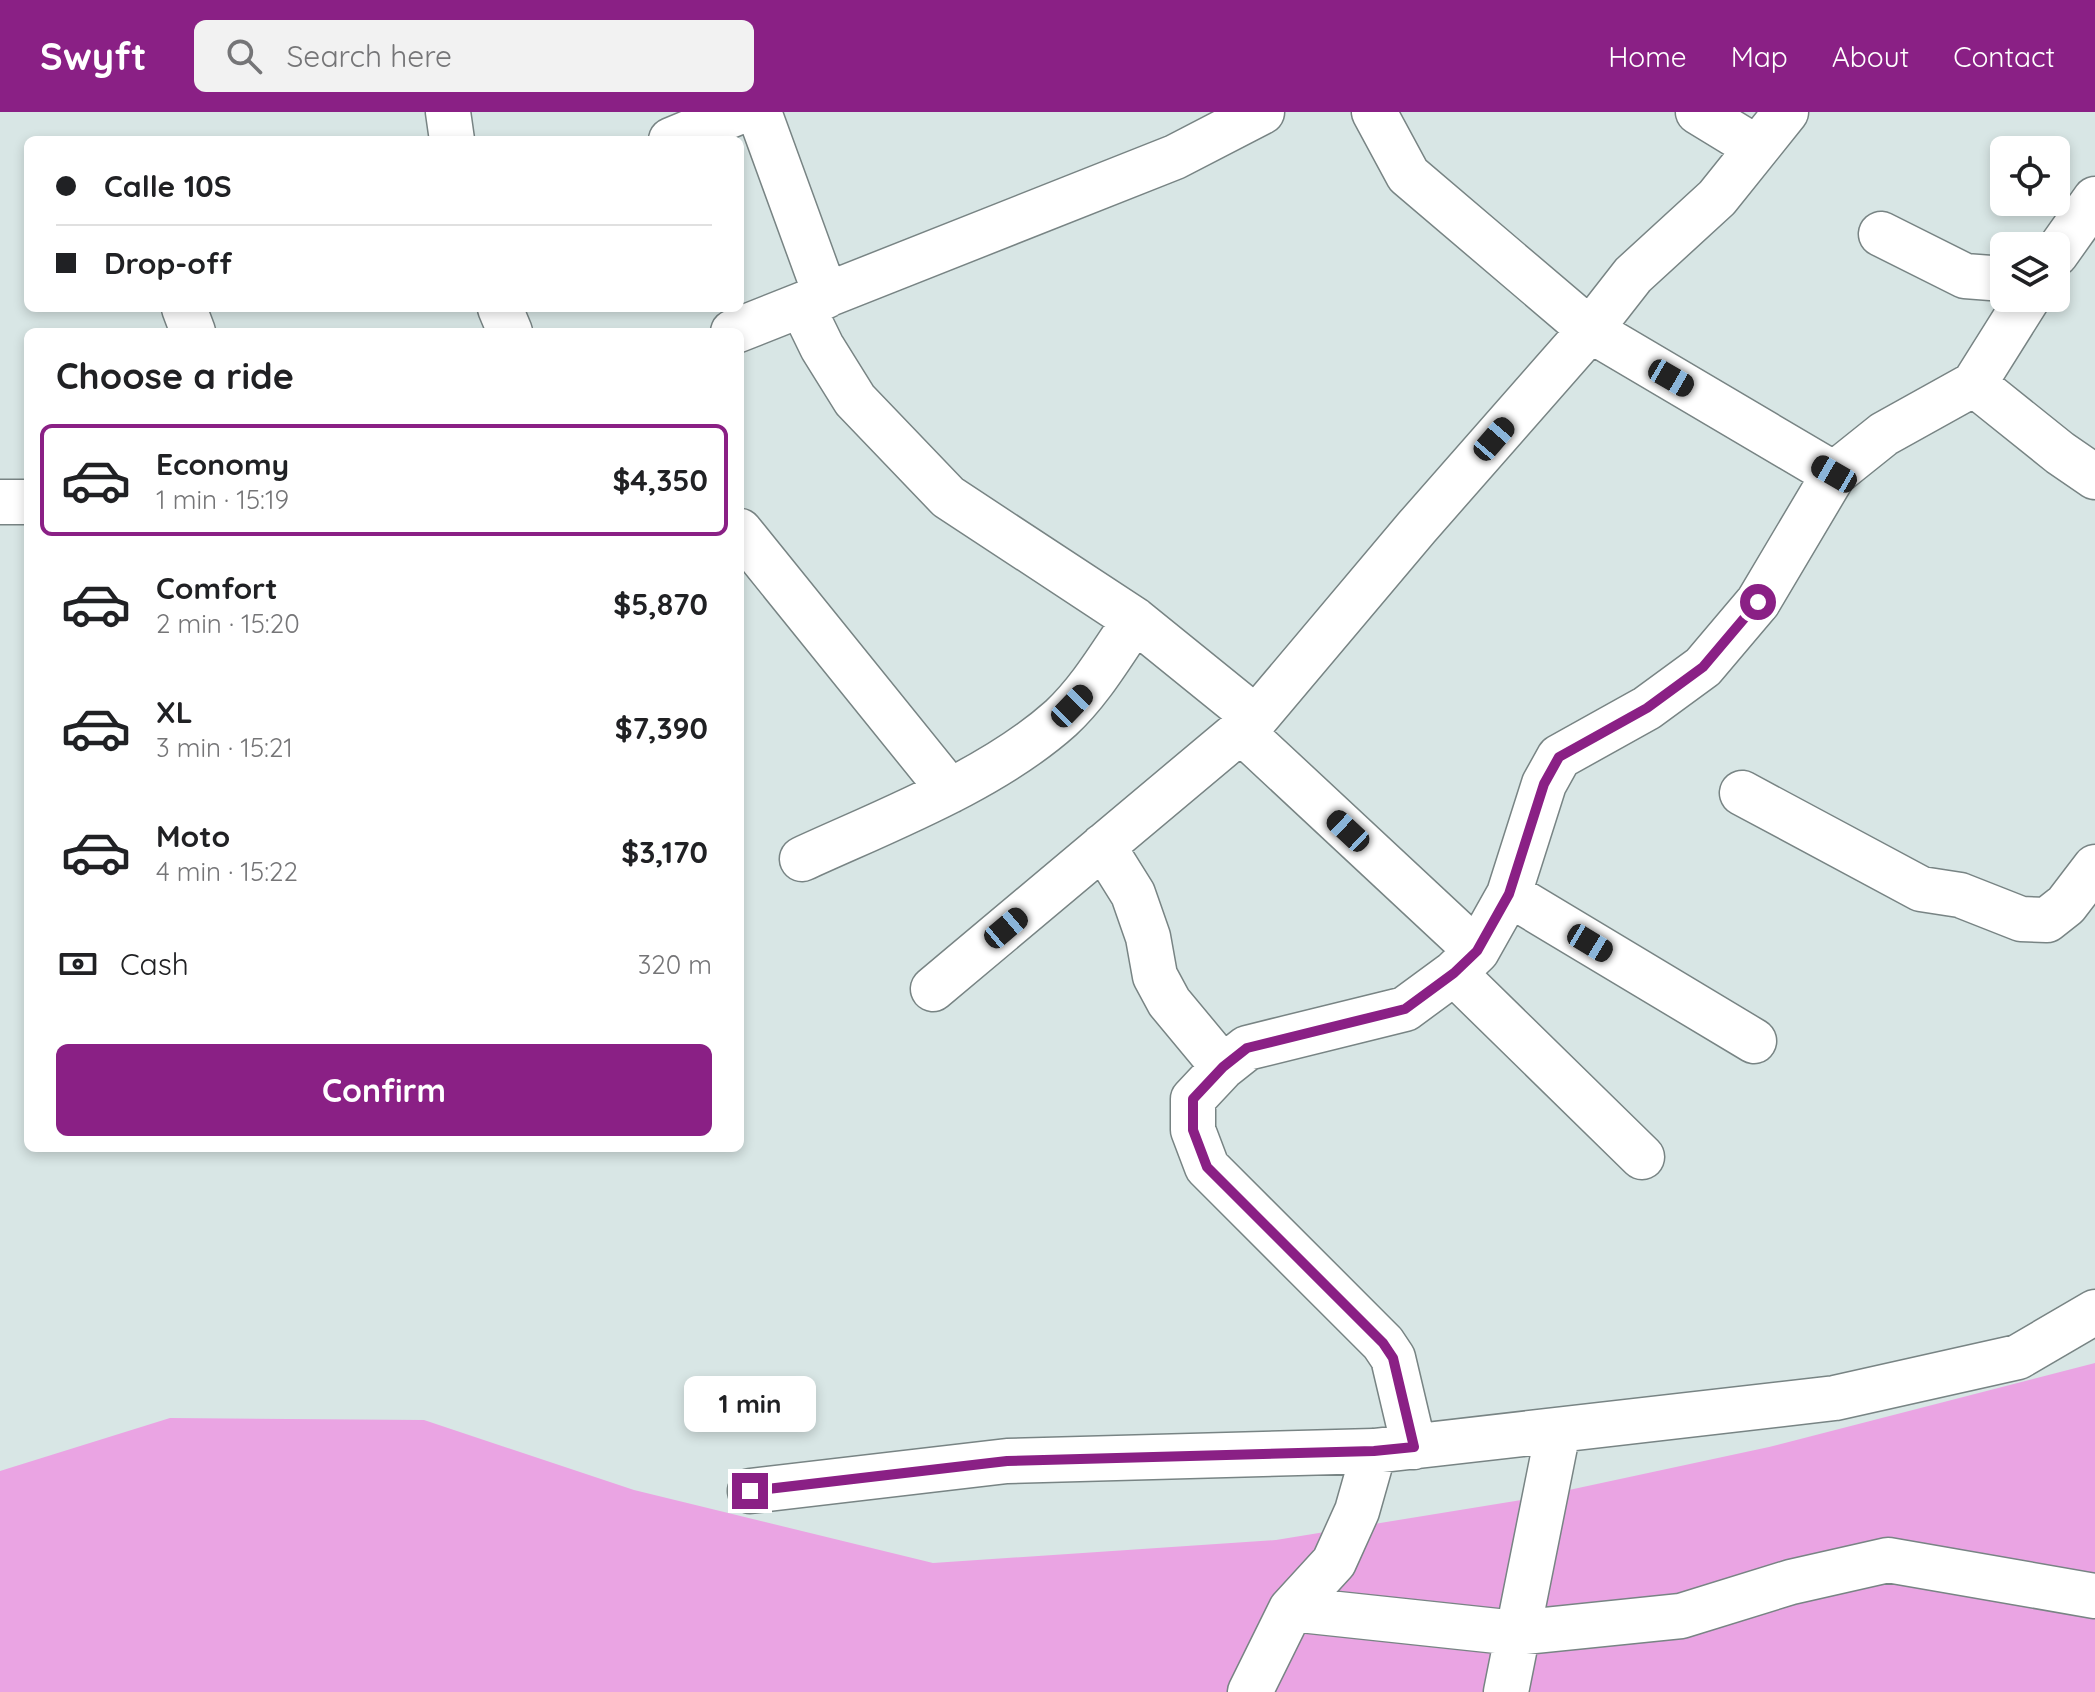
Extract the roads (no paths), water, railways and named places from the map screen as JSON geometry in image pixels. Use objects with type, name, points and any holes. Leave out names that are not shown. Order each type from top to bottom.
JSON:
[{"type":"street","points":[[448,112],[451,136]]},
{"type":"street","points":[[681,136],[739,112]]},
{"type":"street","points":[[759,112],[814,301],[822,347],[855,400],[948,497],[1135,620],[1248,724],[1642,1157]]},
{"type":"street","points":[[743,328],[1175,157],[1262,112]]},
{"type":"street","points":[[1374,112],[1408,175],[1590,330],[1834,474]]},
{"type":"street","points":[[1698,112],[1757,148]]},
{"type":"street","points":[[933,989],[1248,724],[1590,330],[1633,275],[1717,198],[1786,112]]},
{"type":"street","points":[[2070,234],[2095,199]]},
{"type":"street","points":[[1881,234],[1965,276],[1990,278]]},
{"type":"street","points":[[1250,1692],[1291,1609],[1334,1562],[1357,1511],[1394,1449],[1393,1358],[1383,1343],[1207,1167],[1193,1130],[1193,1099],[1223,1067],[1247,1048],[1405,1009],[1466,962],[1509,894],[1544,784],[1559,757],[1647,708],[1703,667],[1758,602],[1834,474],[1884,434],[1974,384],[2019,312]]},
{"type":"street","points":[[1974,384],[2095,477]]},
{"type":"street","points":[[0,502],[24,502]]},
{"type":"street","points":[[744,536],[950,791]]},
{"type":"street","points":[[802,859],[950,791],[984,772],[1060,719],[1085,692],[1135,620]]},
{"type":"street","points":[[1742,793],[1921,889],[1960,895],[2021,919],[2047,920],[2066,905],[2095,867]]},
{"type":"street","points":[[1103,846],[1133,894],[1148,937],[1155,976],[1162,989],[1223,1067]]},
{"type":"street","points":[[1509,894],[1754,1041]]},
{"type":"street","points":[[750,1491],[1007,1461],[1394,1449],[1717,1409],[1835,1398],[2018,1357],[2095,1312]]},
{"type":"street","points":[[1506,1692],[1558,1431]]},
{"type":"street","points":[[1291,1609],[1516,1633],[1681,1616],[1791,1582],[1888,1560],[2095,1596]]}]
